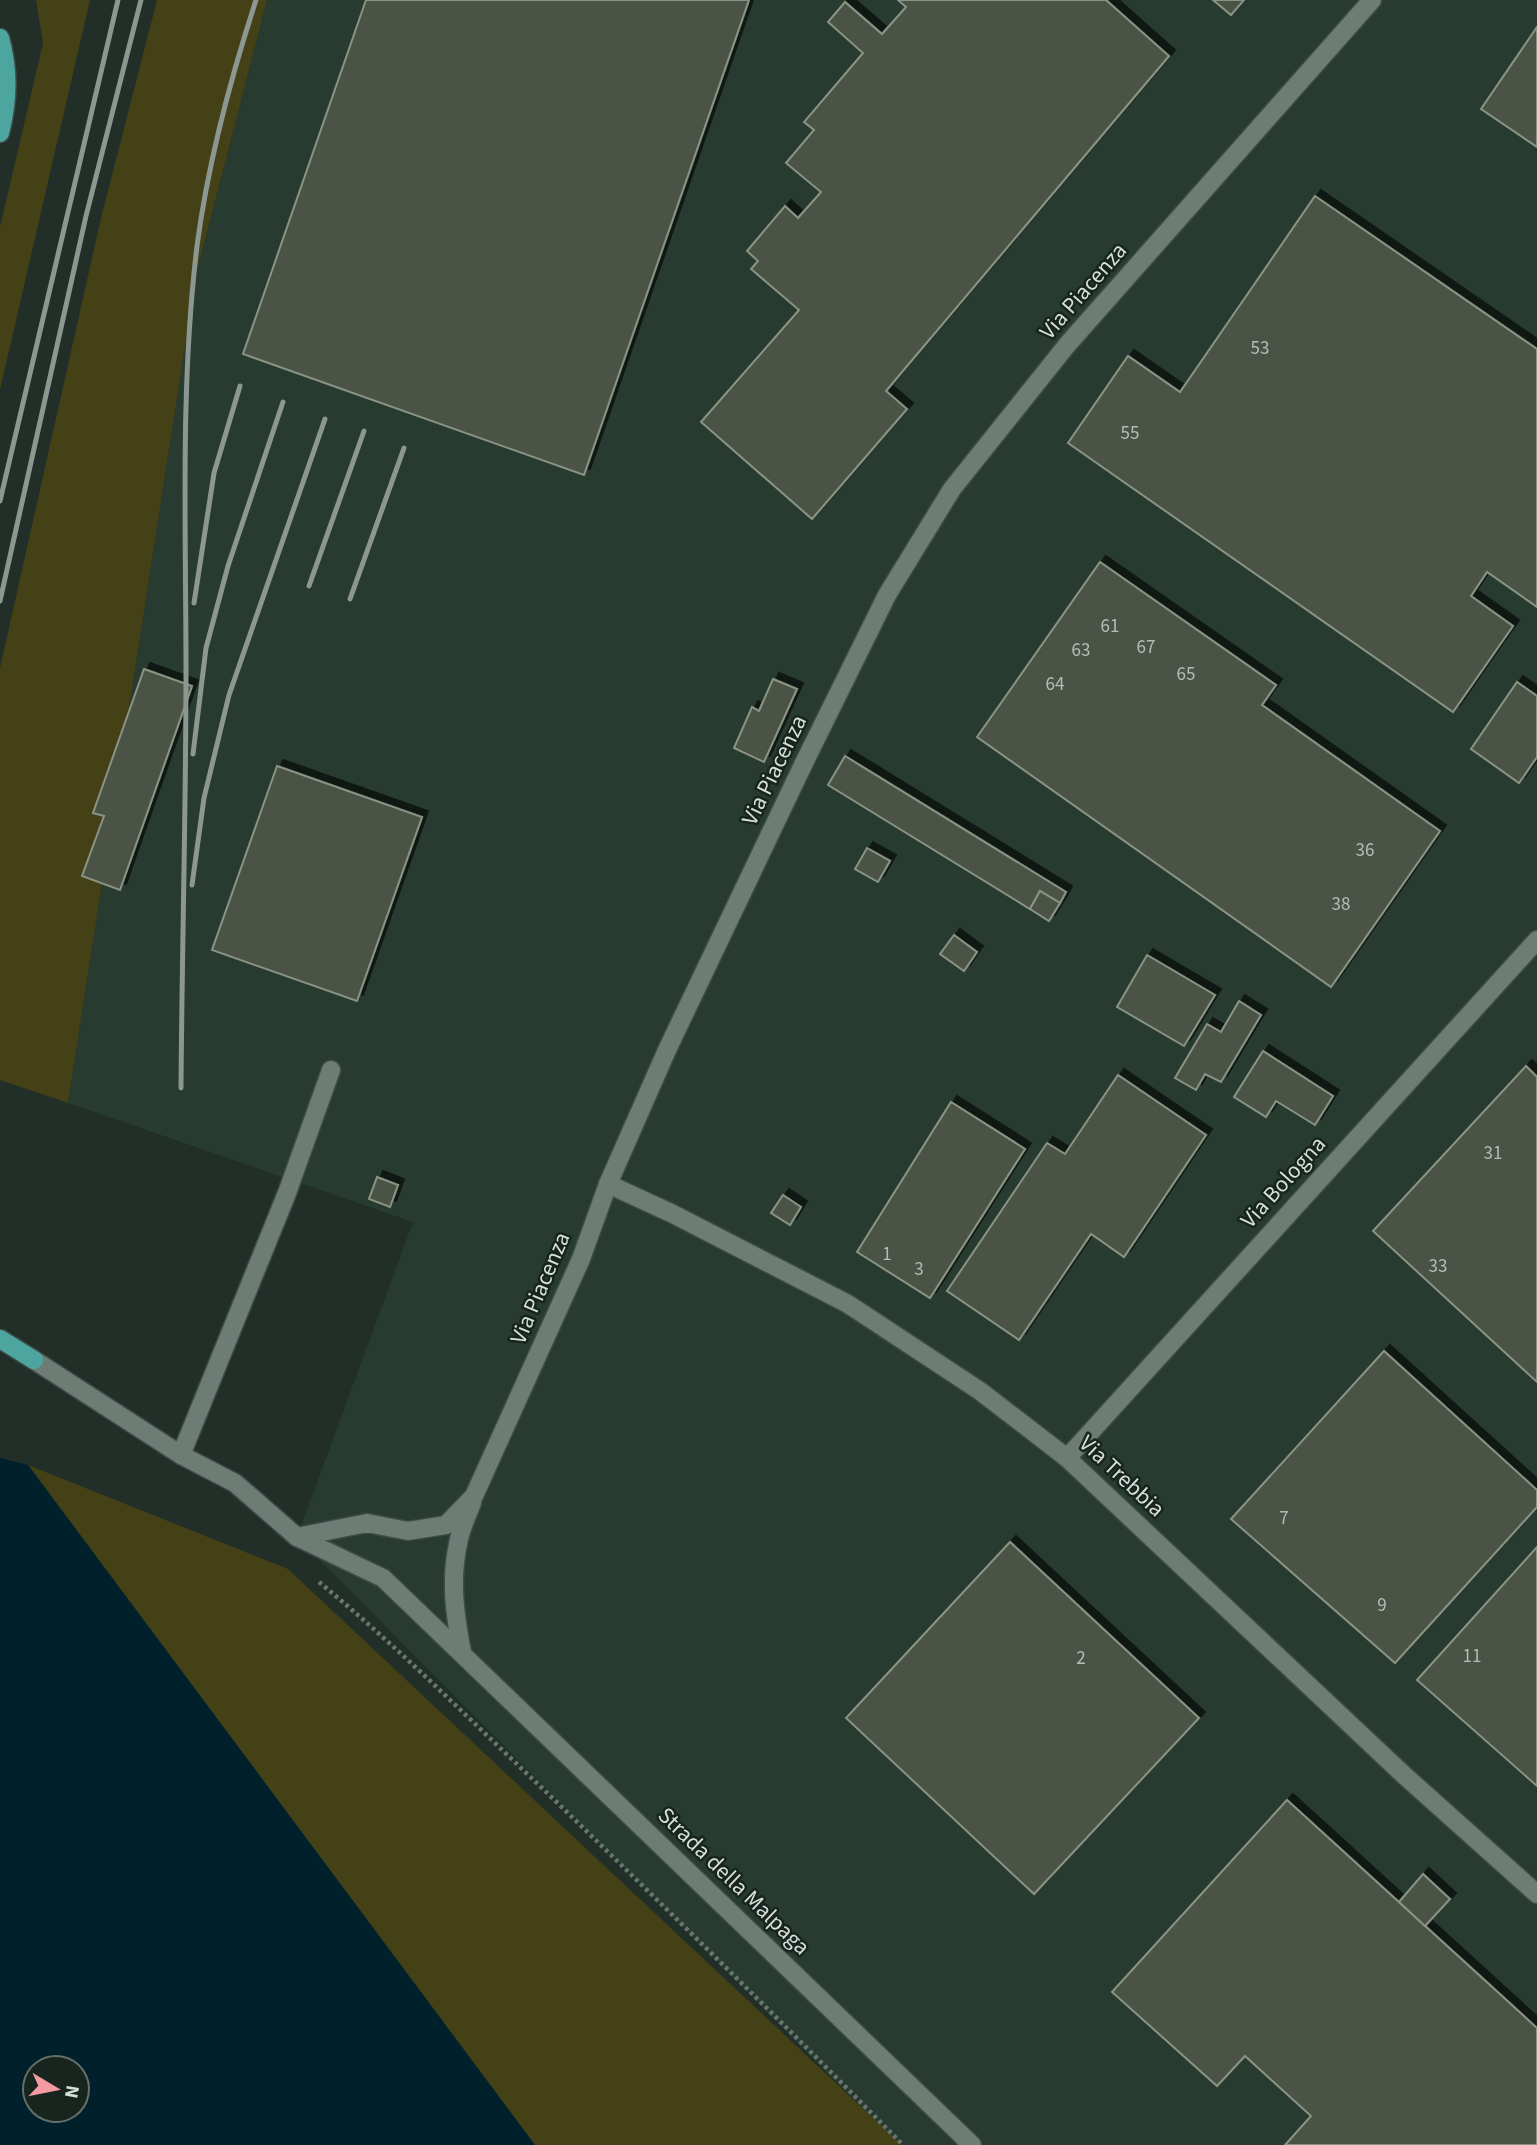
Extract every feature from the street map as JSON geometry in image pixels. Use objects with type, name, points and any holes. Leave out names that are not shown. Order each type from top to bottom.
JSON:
[{"type":"main road","points":[[0,38],[5,56],[6,110],[0,133]]},
{"type":"main road","points":[[0,1339],[33,1360]]},
{"type":"street","name":"Via Piacenza","points":[[297,1537],[367,1523],[408,1531],[446,1525],[474,1496],[581,1259],[608,1184],[667,1050],[887,595],[952,489],[1067,345],[1372,0]]},
{"type":"street","name":"Via Bologna","points":[[1067,1458],[1537,940]]},
{"type":"street","points":[[181,1455],[287,1194],[331,1070]]},
{"type":"street","name":"Via Trebbia","points":[[608,1184],[673,1213],[848,1304],[980,1391],[1067,1458],[1405,1776],[1537,1894]]},
{"type":"street","name":"Strada della Malpaga","points":[[33,1360],[181,1455],[234,1483],[297,1537],[383,1578],[972,2145]]},
{"type":"street","points":[[462,1652],[455,1616],[453,1584],[458,1542],[474,1496]]},
{"type":"path","points":[[309,1574],[370,1625],[590,1835],[764,2003],[903,2145]]},
{"type":"shaded area","points":[[36,0],[90,0],[0,390],[0,227],[43,43]]},
{"type":"shaded area","points":[[157,0],[267,0],[196,275],[68,1103],[0,1080],[0,668],[101,218]]},
{"type":"shaded area","points":[[267,0],[1537,0],[1537,2145],[899,2145],[297,1537],[413,1222],[68,1103],[196,275]]},
{"type":"shaded area","points":[[28,1465],[288,1569],[902,2145],[535,2145]]},
{"type":"water","points":[[0,1458],[28,1465],[535,2145],[0,2145]]},
{"type":"building","points":[[366,0],[749,0],[584,475],[243,354]]},
{"type":"building","points":[[898,0],[1106,0],[1169,56],[886,391],[907,409],[812,519],[701,422],[799,310],[751,269],[758,261],[747,251],[785,206],[798,218],[821,192],[786,163],[814,130],[804,122],[863,53],[828,22],[845,2],[882,34],[906,7]]},
{"type":"building","points":[[1213,0],[1244,0],[1231,15]]},
{"type":"building","points":[[1537,27],[1537,147],[1481,109]]},
{"type":"building","points":[[1315,196],[1537,349],[1537,607],[1487,572],[1471,596],[1513,626],[1453,712],[1068,443],[1128,356],[1180,392]]},
{"type":"building","points":[[1100,562],[1276,685],[1262,705],[1440,831],[1331,987],[977,737]]},
{"type":"building","points":[[144,669],[192,686],[120,890],[82,876],[104,816],[93,813]]},
{"type":"building","points":[[773,679],[797,689],[764,762],[734,748],[752,707],[759,711]]},
{"type":"building","points":[[1517,682],[1537,696],[1537,757],[1519,783],[1471,749]]},
{"type":"building","points":[[845,756],[1066,892],[1060,903],[1040,891],[1030,909],[828,785]]},
{"type":"building","points":[[277,766],[422,817],[357,1001],[212,950]]},
{"type":"building","points":[[867,848],[890,861],[878,882],[855,869]]},
{"type":"building","points":[[1040,891],[1060,903],[1049,921],[1030,909]]},
{"type":"building","points":[[954,935],[977,952],[964,971],[940,954]]},
{"type":"building","points":[[1147,955],[1215,995],[1184,1046],[1117,1007]]},
{"type":"building","points":[[1239,1001],[1261,1015],[1221,1082],[1205,1074],[1196,1090],[1175,1078],[1207,1024],[1221,1032]]},
{"type":"building","points":[[1263,1051],[1333,1096],[1315,1125],[1276,1101],[1266,1117],[1234,1097]]},
{"type":"building","points":[[1526,1066],[1537,1077],[1537,1382],[1373,1231]]},
{"type":"building","points":[[1118,1075],[1206,1135],[1124,1257],[1091,1234],[1019,1340],[947,1291],[1047,1143],[1065,1154]]},
{"type":"building","points":[[951,1102],[1025,1149],[930,1298],[857,1252]]},
{"type":"building","points":[[377,1177],[398,1185],[390,1207],[369,1199]]},
{"type":"building","points":[[783,1195],[801,1207],[790,1225],[771,1213]]},
{"type":"building","points":[[1384,1351],[1537,1490],[1537,1507],[1395,1663],[1231,1519]]},
{"type":"building","points":[[1010,1542],[1199,1718],[1034,1894],[846,1718]]},
{"type":"building","points":[[1537,1547],[1537,1786],[1417,1680]]},
{"type":"building","points":[[1287,1800],[1537,2028],[1537,2145],[1285,2145],[1311,2116],[1245,2056],[1217,2086],[1112,1992]]},
{"type":"building","points":[[1423,1874],[1450,1899],[1425,1926],[1399,1902]]},
{"type":"railway","points":[[0,501],[118,0]]},
{"type":"railway","points":[[0,601],[86,216],[141,0]]},
{"type":"railway","points":[[181,1088],[188,351],[197,246],[214,152],[237,60],[256,0]]},
{"type":"railway","points":[[194,603],[214,473],[240,386]]},
{"type":"railway","points":[[193,754],[206,648],[228,566],[283,402]]},
{"type":"railway","points":[[192,885],[204,798],[229,695],[325,419]]},
{"type":"railway","points":[[309,586],[364,431]]},
{"type":"railway","points":[[350,599],[404,448]]}]
